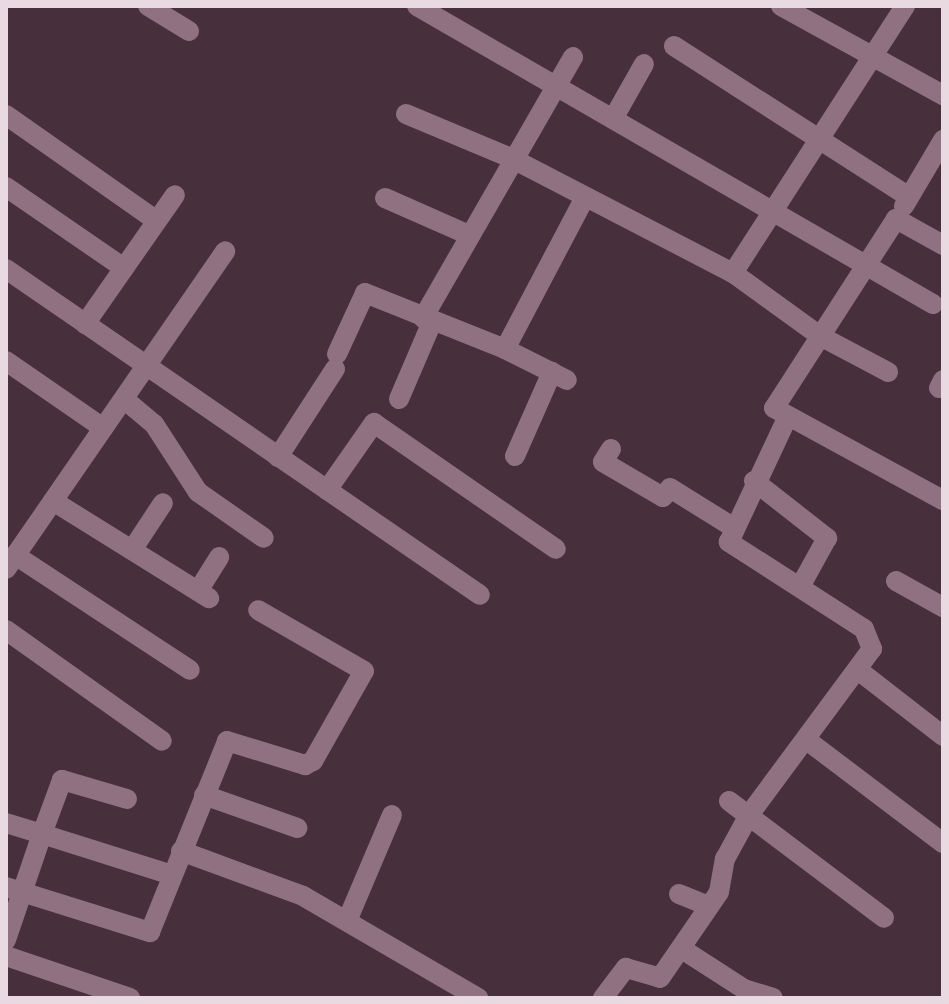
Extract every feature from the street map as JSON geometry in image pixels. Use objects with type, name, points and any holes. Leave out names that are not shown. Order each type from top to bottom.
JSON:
[{"type":"street","points":[[148,6],[189,31]]},
{"type":"street","points":[[417,6],[555,87],[776,209],[933,304]]},
{"type":"street","points":[[781,6],[943,95]]},
{"type":"street","points":[[733,273],[875,59],[905,6]]},
{"type":"street","points":[[674,46],[823,137],[909,197]]},
{"type":"street","points":[[399,399],[427,320],[469,235],[511,158],[573,57]]},
{"type":"street","points":[[613,119],[644,64]]},
{"type":"street","points":[[8,109],[157,221]]},
{"type":"street","points":[[406,114],[511,158],[584,199],[733,273],[820,336],[888,372]]},
{"type":"street","points":[[943,140],[774,408],[943,500]]},
{"type":"street","points":[[6,187],[124,268]]},
{"type":"street","points":[[85,324],[175,195]]},
{"type":"street","points":[[385,198],[469,235]]},
{"type":"street","points":[[505,349],[584,199]]},
{"type":"street","points":[[896,219],[943,245]]},
{"type":"street","points":[[190,670],[11,562],[225,251]]},
{"type":"street","points":[[6,269],[480,595]]},
{"type":"street","points":[[278,457],[336,361],[362,293],[505,349],[560,376],[515,456]]},
{"type":"street","points":[[6,361],[103,428]]},
{"type":"street","points":[[124,399],[154,424],[198,492],[264,538]]},
{"type":"street","points":[[603,998],[626,968],[657,980],[682,949],[709,906],[749,815],[808,741],[858,670],[871,637],[729,542],[731,526],[788,416]]},
{"type":"street","points":[[327,490],[374,423],[556,549]]},
{"type":"street","points":[[611,449],[603,462],[663,497],[670,488],[731,526]]},
{"type":"street","points":[[754,481],[827,538],[800,587]]},
{"type":"street","points":[[53,501],[203,594],[219,557]]},
{"type":"street","points":[[132,550],[163,503]]},
{"type":"street","points":[[896,581],[943,607]]},
{"type":"street","points":[[14,890],[145,933],[227,741],[309,764],[364,671],[258,610]]},
{"type":"street","points":[[6,630],[162,741]]},
{"type":"street","points":[[858,670],[943,736]]},
{"type":"street","points":[[808,741],[943,843]]},
{"type":"street","points":[[6,940],[14,890],[42,834],[62,780],[127,799]]},
{"type":"street","points":[[204,795],[297,828]]},
{"type":"street","points":[[729,801],[884,918]]},
{"type":"street","points":[[347,921],[392,815]]},
{"type":"street","points":[[6,823],[172,875]]},
{"type":"street","points":[[181,851],[303,896],[478,998]]},
{"type":"street","points":[[679,894],[709,906]]},
{"type":"street","points":[[682,949],[744,989],[773,998]]},
{"type":"street","points":[[6,956],[130,998]]}]
